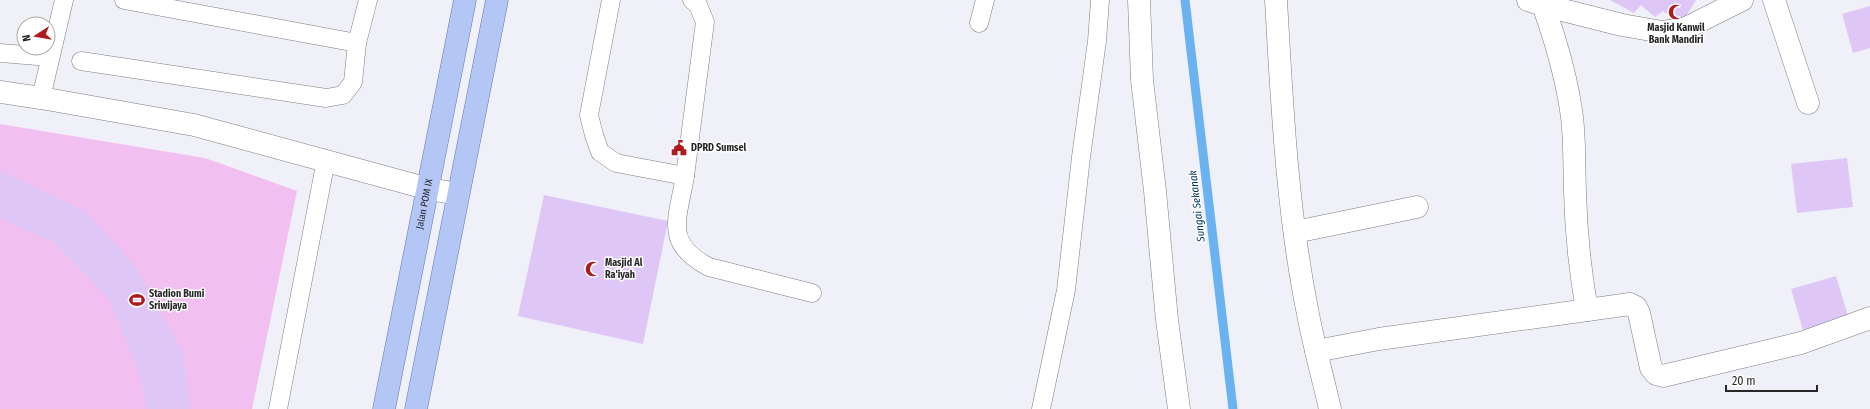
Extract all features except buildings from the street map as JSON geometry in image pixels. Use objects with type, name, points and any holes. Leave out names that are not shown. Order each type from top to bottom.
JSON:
[{"type":"main road","name":"Jalan POM IX","points":[[384,409],[429,189],[465,0]]},
{"type":"main road","points":[[416,409],[497,0]]},
{"type":"street","points":[[1139,0],[1142,80],[1167,320],[1179,409]]},
{"type":"street","points":[[1276,0],[1282,97],[1295,232],[1308,314],[1330,409]]},
{"type":"street","points":[[1536,3],[1622,25],[1662,32],[1684,29],[1742,0]]},
{"type":"street","points":[[1774,0],[1808,103]]},
{"type":"street","points":[[1536,3],[1563,70],[1572,115],[1575,151],[1577,239],[1587,310]]},
{"type":"street","points":[[0,92],[194,125],[429,189],[458,194]]},
{"type":"street","points":[[1295,232],[1417,207]]},
{"type":"street","points":[[1316,351],[1379,339],[1503,323],[1630,304],[1636,307],[1639,313],[1651,368],[1656,374],[1663,376],[1801,343],[1870,318]]},
{"type":"lane","points":[[39,98],[48,57],[64,0]]},
{"type":"lane","points":[[124,0],[357,43]]},
{"type":"lane","points":[[81,61],[326,98],[343,95],[353,82],[357,43],[368,0]]},
{"type":"lane","points":[[611,0],[589,115],[600,152],[616,164],[685,176]]},
{"type":"lane","points":[[692,0],[698,5],[704,22],[685,176],[676,231],[683,248],[694,259],[709,267],[812,293]]},
{"type":"lane","points":[[979,23],[985,0]]},
{"type":"lane","points":[[1041,409],[1066,290],[1081,157],[1097,40],[1100,0]]},
{"type":"lane","points":[[0,53],[48,57]]},
{"type":"lane","points":[[278,409],[326,160]]},
{"type":"shaded area","name":"Stadion Bumi Sriwijaya","points":[[0,124],[205,158],[297,191],[252,409],[0,409]]},
{"type":"waterway","name":"Sungai Sekanak","points":[[1185,0],[1233,409]]},
{"type":"place","name":"Masjid Kanwil Bank Mandiri","points":[[1676,12]]},
{"type":"place","name":"DPRD Sumsel","points":[[679,148]]},
{"type":"place","name":"Masjid Al Ra'iyah","points":[[593,269]]},
{"type":"place","name":"Stadion Bumi Sriwijaya","points":[[137,300]]}]
